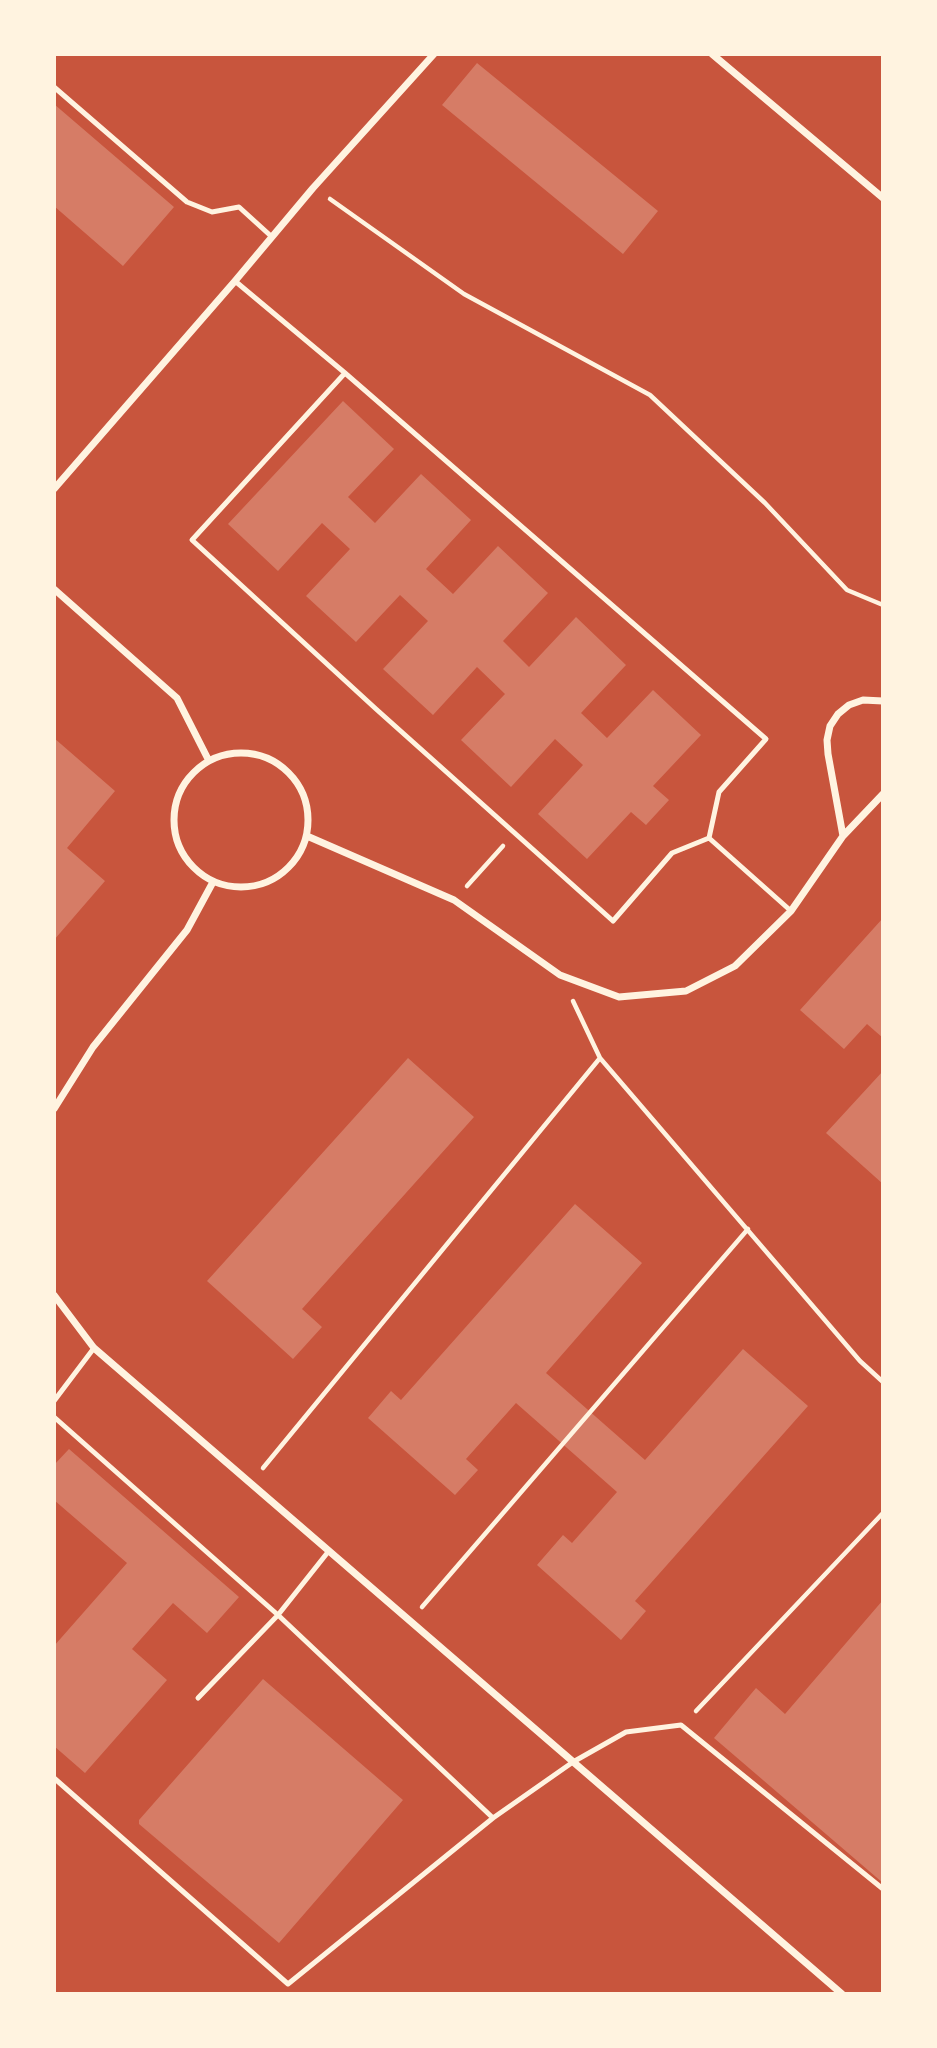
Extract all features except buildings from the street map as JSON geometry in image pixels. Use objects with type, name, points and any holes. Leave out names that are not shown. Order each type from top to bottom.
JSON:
[{"type":"street","points":[[54,489],[313,188],[434,54]]},
{"type":"street","points":[[712,54],[883,198]]},
{"type":"street","points":[[54,589],[177,698],[209,761]]},
{"type":"street","points":[[843,836],[828,754],[830,726],[838,714],[849,705],[863,700],[883,701]]},
{"type":"street","points":[[230,753],[252,753],[273,760],[291,774],[303,792],[309,814],[307,836],[300,854],[287,870],[271,881],[252,887],[233,887],[214,882],[196,870],[183,854],[175,834],[174,812],[180,792],[192,774],[209,761],[230,753]]},
{"type":"street","points":[[307,836],[454,900],[560,975],[619,997],[686,991],[735,966],[791,911],[843,836],[883,794]]},
{"type":"street","points":[[54,1109],[93,1047],[187,930],[214,882]]},
{"type":"street","points":[[54,1295],[94,1349],[842,1994]]},
{"type":"lane","points":[[54,87],[187,202],[212,212],[239,207],[272,237]]},
{"type":"lane","points":[[235,281],[345,373],[766,739],[719,792],[709,838]]},
{"type":"lane","points":[[345,373],[192,540],[613,921],[672,853],[709,838]]},
{"type":"lane","points":[[709,838],[791,911]]},
{"type":"lane","points":[[54,1401],[94,1349]]},
{"type":"lane","points":[[54,1417],[278,1615],[493,1818]]},
{"type":"lane","points":[[198,1698],[278,1615],[328,1552]]},
{"type":"lane","points":[[54,1778],[288,1984],[493,1818],[573,1762],[626,1732],[681,1726],[883,1889]]},
{"type":"path","points":[[313,188],[464,294],[650,395],[765,503],[847,590],[883,605]]},
{"type":"path","points":[[454,900],[515,833]]},
{"type":"path","points":[[560,975],[600,1058],[860,1361],[883,1382]]},
{"type":"path","points":[[250,1484],[600,1058]]},
{"type":"path","points":[[409,1622],[748,1229]]},
{"type":"path","points":[[681,1726],[883,1513]]}]
